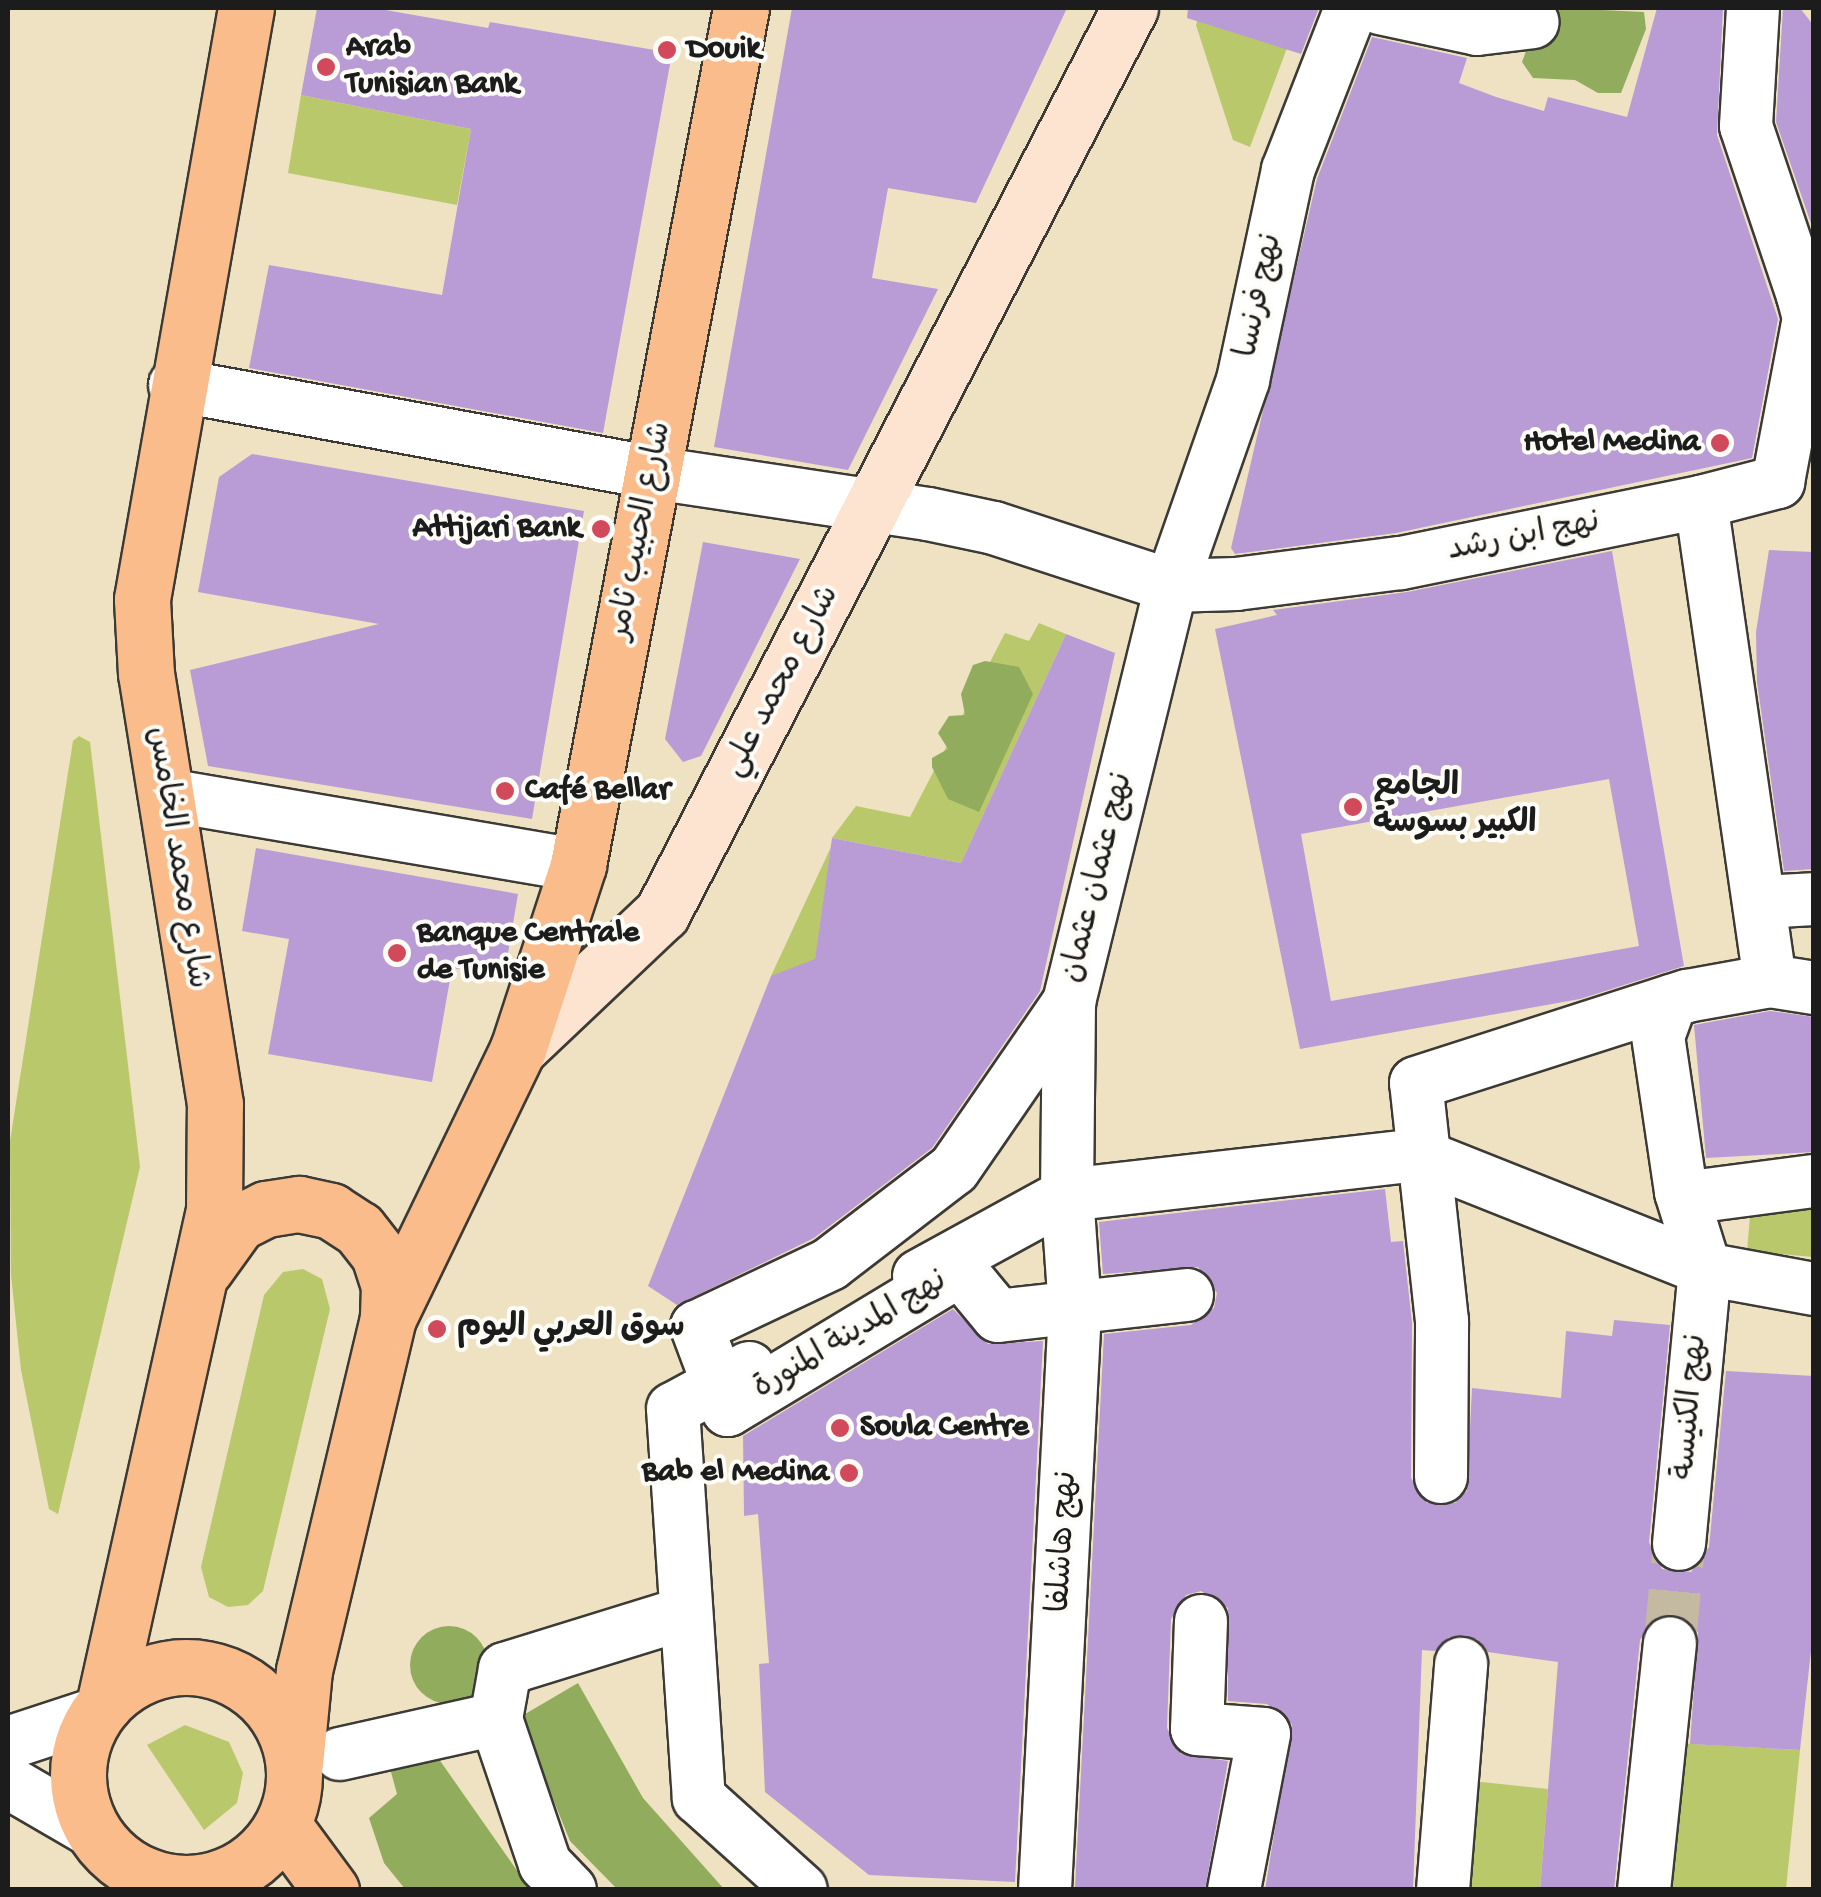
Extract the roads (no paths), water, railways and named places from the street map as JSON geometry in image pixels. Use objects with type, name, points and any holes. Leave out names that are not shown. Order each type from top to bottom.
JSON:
[{"type":"main road","name":"شارع محمد الخامس","points":[[100,1710],[202,1277],[215,1191],[215,1104],[146,674],[142,599],[175,385],[246,8]]},
{"type":"main road","name":"شارع الحبيب ثامر","points":[[518,1048],[578,865],[741,8]]},
{"type":"main road","name":"شارع محمد علي","points":[[388,1318],[518,1048],[662,913],[875,508],[1130,8]]},
{"type":"main road","points":[[202,1277],[216,1247],[238,1223],[266,1209],[315,1208],[359,1228],[379,1255],[389,1286],[388,1318],[304,1670],[318,1759],[284,1825],[266,1850],[214,1880],[159,1880],[118,1859],[79,1772],[100,1710],[132,1682],[165,1670],[201,1668],[235,1679],[265,1700],[285,1730],[318,1759]]},
{"type":"main road","points":[[284,1825],[331,1890]]},
{"type":"street","name":"نهج فرنسا","points":[[1171,586],[1243,380],[1288,170],[1351,8]]},
{"type":"street","points":[[1380,8],[1477,29],[1533,22]]},
{"type":"street","points":[[1753,8],[1746,126],[1808,290]]},
{"type":"street","name":"نهج ابن رشد","points":[[175,385],[654,473],[994,528],[1171,586],[1236,584],[1401,562],[1701,502],[1778,482],[1809,318],[1808,290]]},
{"type":"street","points":[[1441,1476],[1442,1322],[1419,1155],[1416,1083],[1672,1001],[1792,985],[1762,902],[1701,502]]},
{"type":"street","name":"نهج عثمان عثمان","points":[[724,1397],[697,1327],[830,1264],[954,1169],[1068,1002],[1171,586]]},
{"type":"street","points":[[168,795],[578,865]]},
{"type":"street","points":[[1762,902],[1814,898]]},
{"type":"street","points":[[1672,1001],[1658,1036],[1681,1192],[1705,1269]]},
{"type":"street","name":"نهج هاشلفا","points":[[1045,1890],[1074,1309],[1067,1195],[1068,1002]]},
{"type":"street","points":[[787,1885],[699,1798],[673,1409],[724,1397],[1067,1195],[1419,1155],[1705,1269],[1814,1289]]},
{"type":"street","points":[[1707,1194],[1814,1181]]},
{"type":"street","name":"نهج الكنيسة","points":[[1679,1544],[1705,1269]]},
{"type":"street","name":"نهج المدينة المنورة","points":[[724,1397],[960,1270],[998,1316],[1074,1309]]},
{"type":"street","points":[[1074,1309],[1187,1295]]},
{"type":"street","points":[[570,1890],[545,1864],[496,1719],[505,1669],[686,1613]]},
{"type":"street","points":[[1201,1621],[1197,1729],[1264,1734],[1234,1890]]},
{"type":"street","points":[[1644,1890],[1670,1643]]},
{"type":"street","points":[[1444,1890],[1461,1664]]},
{"type":"street","points":[[8,1743],[100,1710]]},
{"type":"street","points":[[318,1759],[496,1719]]},
{"type":"street","points":[[8,1782],[118,1859]]},
{"type":"tunnel","points":[[1670,1643],[1679,1544]]},
{"type":"place","name":"Douik","points":[[667,50]]},
{"type":"place","name":"Arab Tunisian Bank","points":[[326,67]]},
{"type":"place","name":"Hotel Medina","points":[[1720,443]]},
{"type":"place","name":"Attijari Bank","points":[[601,529]]},
{"type":"place","name":"Café Bellar","points":[[505,791]]},
{"type":"place","name":"الجامع الكبير بسوسة","points":[[1353,807]]},
{"type":"place","name":"Banque Centrale de Tunisie","points":[[397,953]]},
{"type":"place","name":"سوق العربي اليوم","points":[[437,1329]]},
{"type":"place","name":"Soula Centre","points":[[840,1428]]},
{"type":"place","name":"Bab el Medina","points":[[849,1473]]}]
